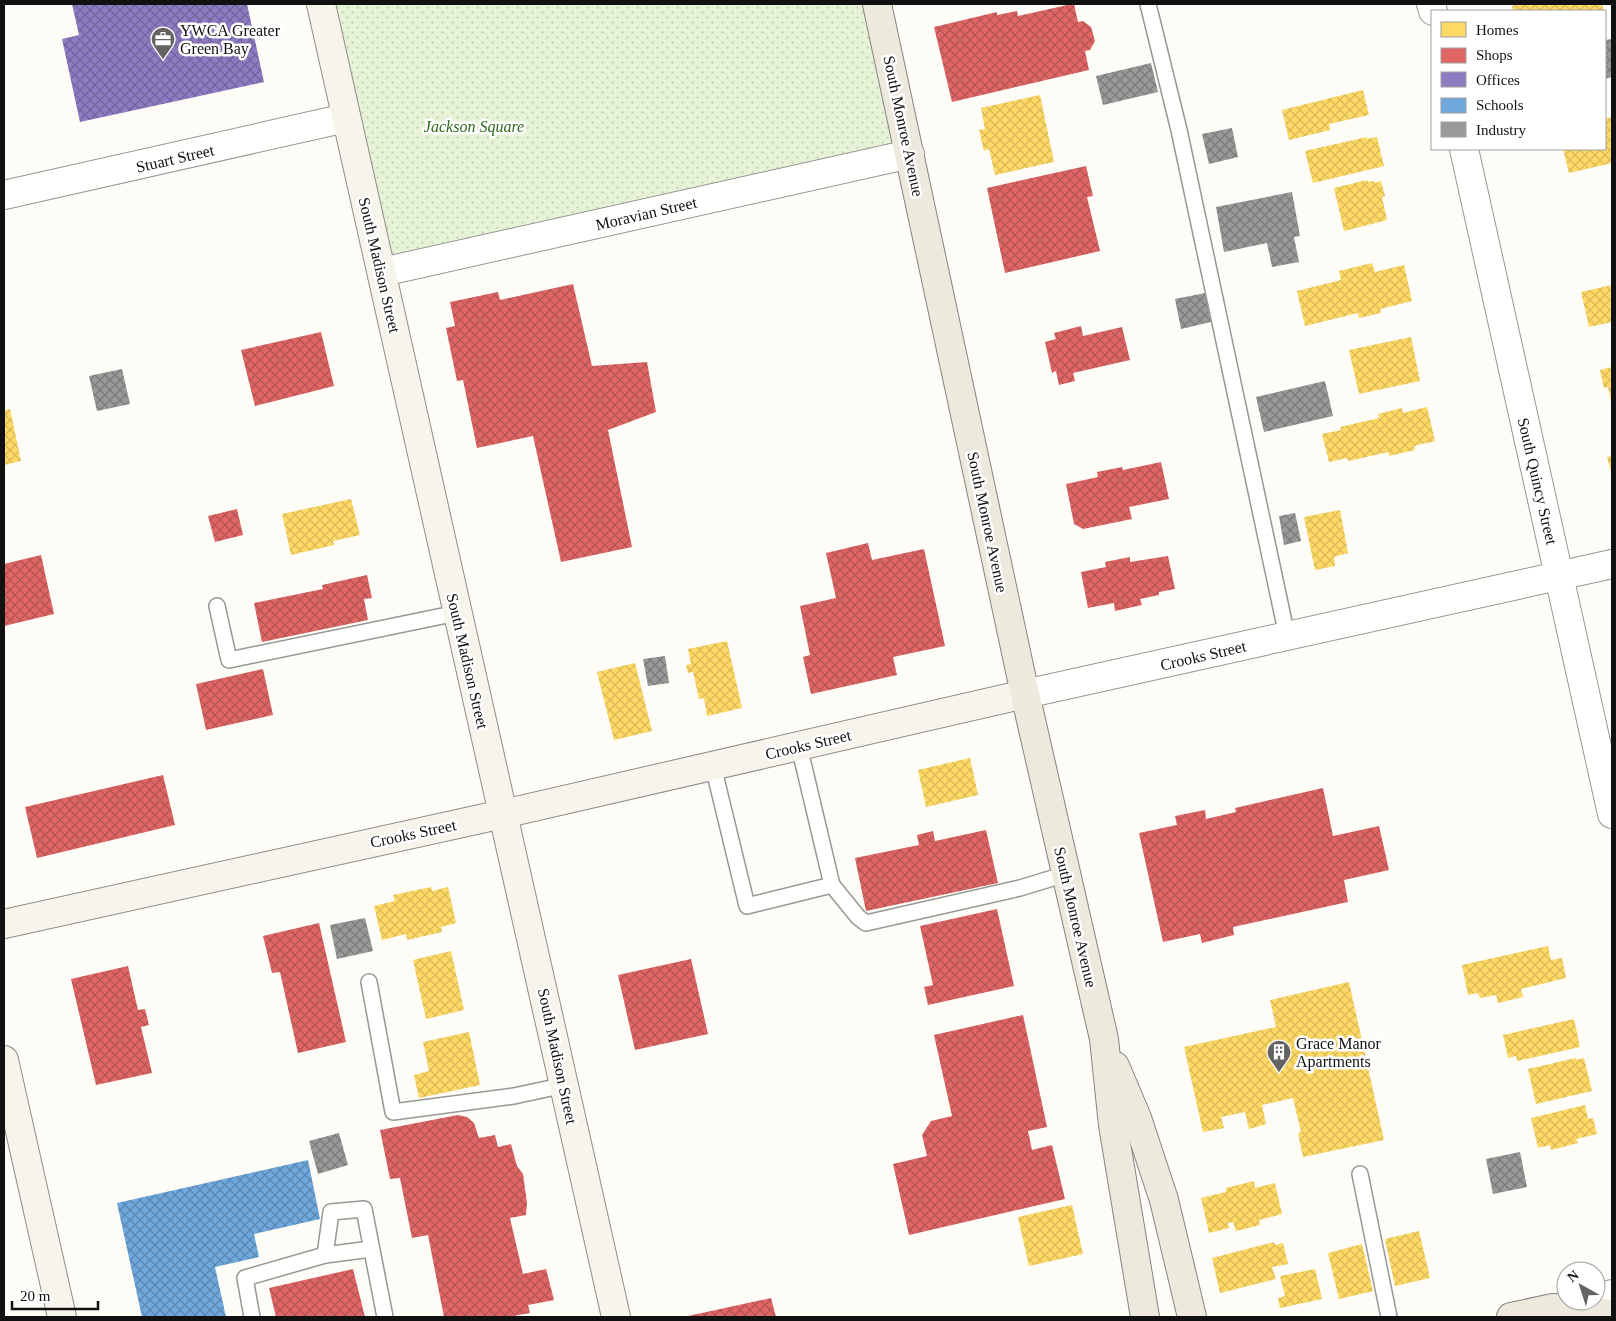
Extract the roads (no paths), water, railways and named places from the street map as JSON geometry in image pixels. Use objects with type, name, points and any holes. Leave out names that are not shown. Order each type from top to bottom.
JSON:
[{"type":"main road","name":"South Madison Street","points":[[321,4],[616,1317]]},
{"type":"main road","name":"South Monroe Avenue","points":[[877,4],[1024,694],[1104,1039],[1113,1125],[1145,1317]]},
{"type":"main road","name":"Crooks Street","points":[[4,924],[503,814],[1024,694]]},
{"type":"main road","name":"South Monroe Avenue","points":[[1104,1039],[1137,1118],[1164,1200],[1192,1317]]},
{"type":"main road","points":[[4,1060],[62,1317]]},
{"type":"main road","points":[[1530,1314],[1612,1314]]},
{"type":"street","name":"Stuart Street","points":[[4,195],[346,118]]},
{"type":"street","name":"South Quincy Street","points":[[1464,150],[1612,814]]},
{"type":"street","name":"Moravian Street","points":[[382,272],[910,154]]},
{"type":"street","name":"Crooks Street","points":[[1024,694],[1612,564]]},
{"type":"street","points":[[1530,1314],[1556,1308]]},
{"type":"lane","points":[[1148,4],[1179,130],[1287,636]]},
{"type":"lane","points":[[218,606],[229,660],[457,613]]},
{"type":"lane","points":[[799,746],[832,885],[858,917],[866,923],[1020,888],[1066,874]]},
{"type":"lane","points":[[713,766],[747,906],[832,885]]},
{"type":"lane","points":[[369,982],[392,1112],[514,1096],[565,1085]]},
{"type":"lane","points":[[1360,1174],[1389,1317]]},
{"type":"lane","points":[[325,1255],[331,1212],[364,1209],[385,1317]]},
{"type":"lane","points":[[252,1317],[245,1278],[325,1255],[371,1249]]},
{"type":"place","name":"YWCA Greater Green Bay","points":[[163,60]]},
{"type":"place","name":"Grace Manor Apartments","points":[[1279,1073]]},
{"type":"park label","name":"Jackson Square","points":[[474,126]]}]
